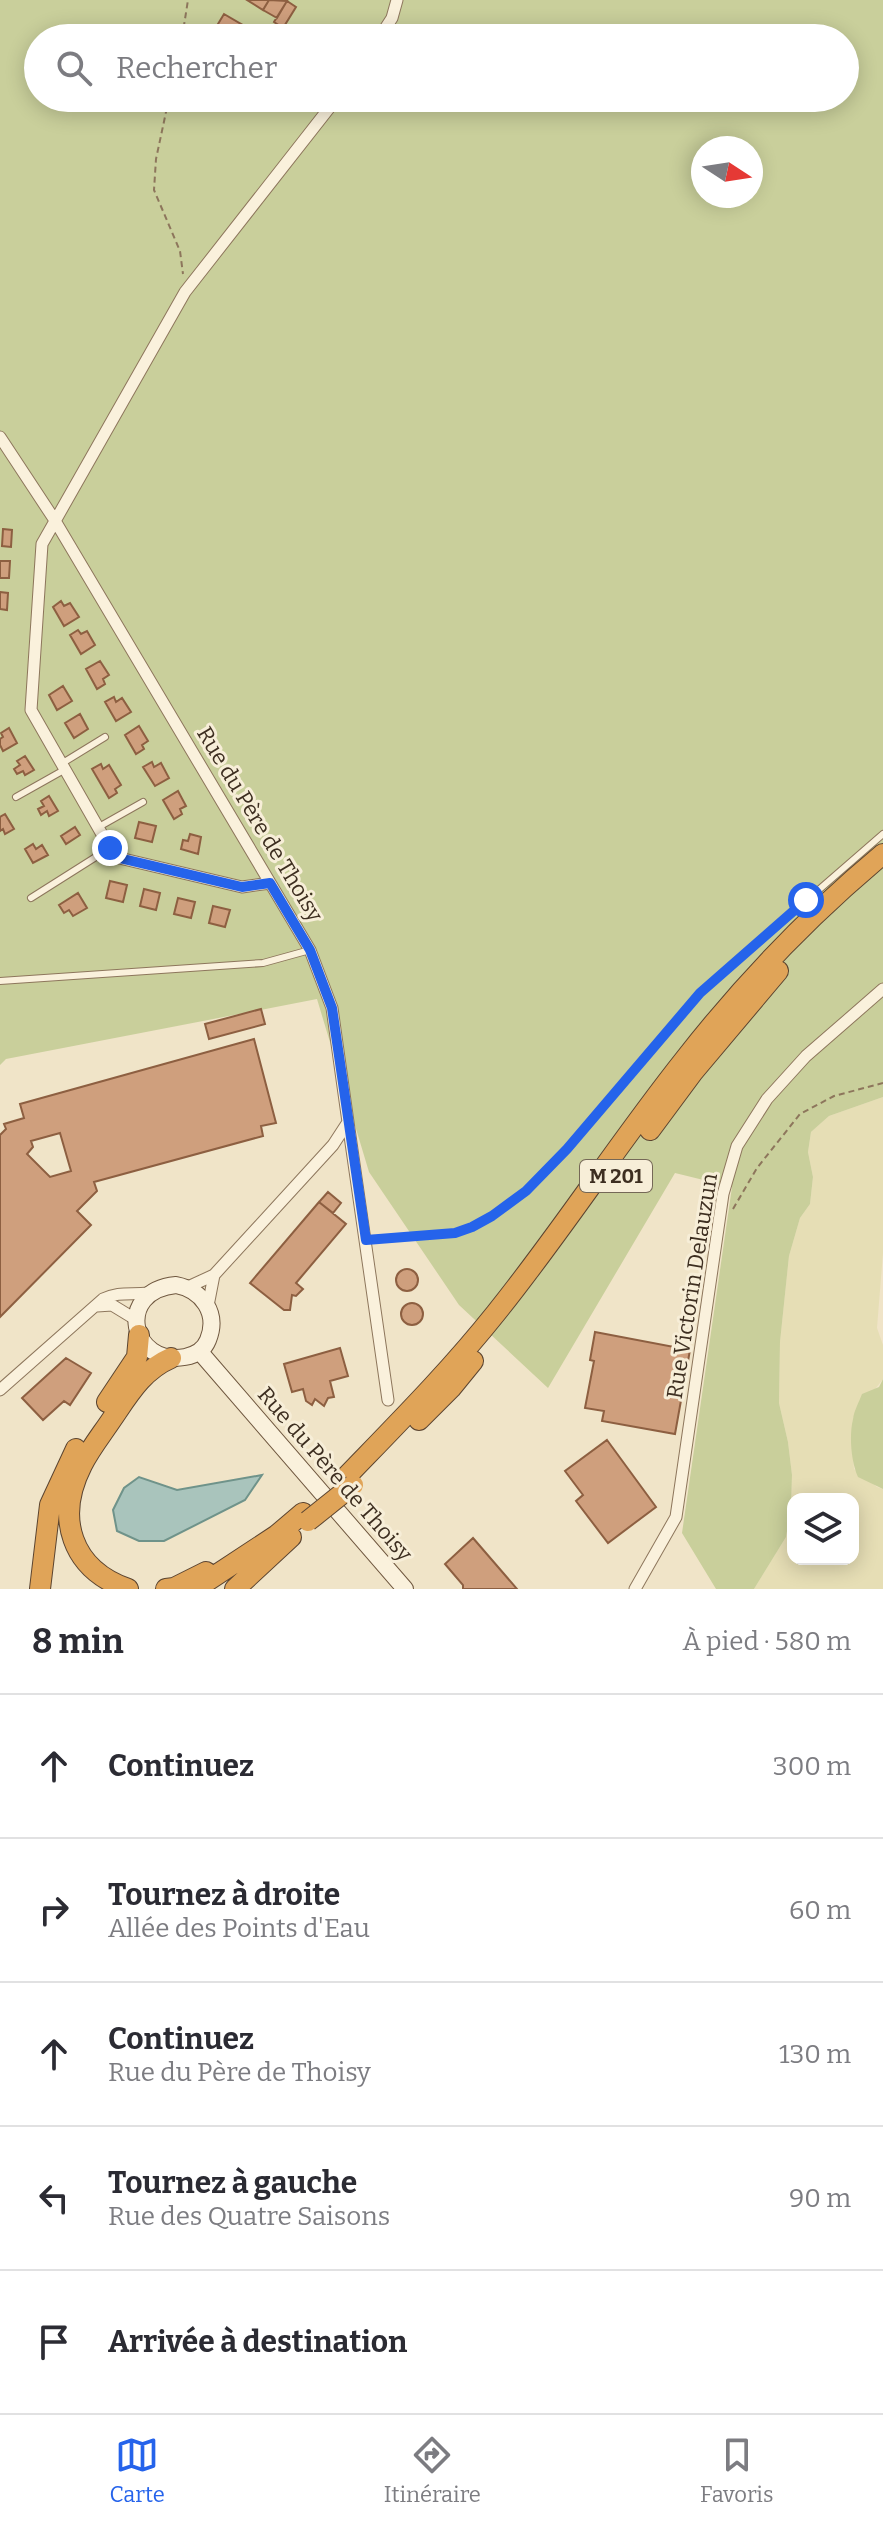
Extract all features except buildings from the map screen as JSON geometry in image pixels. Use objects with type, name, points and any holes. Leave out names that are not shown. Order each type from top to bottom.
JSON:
[{"type":"highway","name":"M 201","points":[[349,1482],[497,1313],[684,1060],[743,989],[883,854]]},
{"type":"highway","name":"M 201","points":[[210,1589],[349,1482],[451,1388],[523,1300],[693,1072],[744,1011],[819,930],[883,872]]},
{"type":"highway","points":[[40,1589],[50,1505],[57,1485],[74,1451],[137,1357],[137,1327]]},
{"type":"highway","points":[[128,1589],[97,1573],[84,1560],[74,1542],[69,1524],[73,1485],[82,1464],[139,1380],[157,1364],[171,1358]]},
{"type":"highway","name":"M 201","points":[[195,1589],[305,1517]]},
{"type":"highway","points":[[235,1589],[305,1517]]},
{"type":"highway","points":[[166,1589],[190,1580],[277,1535]]},
{"type":"main road","points":[[162,1286],[188,1287],[200,1295],[208,1306],[211,1332],[207,1343],[200,1352],[186,1357],[158,1355],[147,1347],[137,1327],[139,1305],[148,1293],[162,1286]]},
{"type":"main road","name":"Rue du Père de Thoisy","points":[[200,1352],[405,1589]]},
{"type":"street","points":[[388,24],[397,0]]},
{"type":"street","points":[[270,883],[242,887],[115,857],[31,710],[42,544],[185,292],[326,112]]},
{"type":"street","name":"Rue du Père de Thoisy","points":[[0,437],[54,519],[310,950],[332,1008],[388,1400]]},
{"type":"street","name":"Rue Victorin Delauzun","points":[[635,1589],[676,1517],[723,1194],[737,1146],[767,1099],[806,1056],[883,989]]},
{"type":"street","points":[[188,1287],[214,1275],[333,1145],[348,1122]]},
{"type":"street","points":[[208,1306],[214,1275]]},
{"type":"street","points":[[0,1390],[103,1299],[116,1293],[148,1293]]},
{"type":"street","points":[[97,1306],[112,1305],[137,1327]]},
{"type":"lane","points":[[16,797],[105,737]]},
{"type":"lane","points":[[97,828],[143,802]]},
{"type":"lane","points":[[366,1240],[455,1233],[492,1216],[526,1191],[567,1149],[700,993],[883,834]]},
{"type":"lane","points":[[31,898],[110,848]]},
{"type":"lane","points":[[0,981],[263,963],[310,950]]},
{"type":"path","points":[[184,24],[188,0]]},
{"type":"path","points":[[166,112],[156,159],[154,190],[180,251],[185,292]]},
{"type":"path","points":[[730,1214],[757,1168],[800,1114],[834,1096],[883,1083]]},
{"type":"shaded area","points":[[883,1097],[883,1253],[877,1328],[883,1345],[883,1379],[853,1418],[852,1446],[854,1469],[883,1489],[883,1589],[754,1589],[787,1531],[787,1565],[859,1565],[859,1493],[791,1493],[788,1442],[779,1403],[780,1342],[789,1256],[800,1218],[810,1204],[813,1177],[808,1152],[811,1132],[829,1116]]},
{"type":"green space","points":[[0,0],[883,0],[883,1097],[829,1116],[811,1132],[808,1152],[813,1177],[810,1204],[800,1218],[789,1256],[780,1342],[779,1403],[792,1475],[791,1493],[787,1493],[787,1531],[754,1589],[716,1589],[682,1533],[732,1187],[675,1173],[548,1388],[459,1305],[369,1172],[317,999],[6,1059],[0,1065]]},
{"type":"green space","points":[[883,1379],[883,1489],[858,1477],[851,1441],[854,1416],[862,1394],[879,1387]]},
{"type":"water","points":[[262,1475],[245,1500],[164,1541],[139,1541],[117,1531],[113,1510],[124,1488],[139,1477],[177,1490]]},
{"type":"route","points":[[110,848],[115,857],[242,887],[270,883],[310,950],[332,1008],[366,1240],[455,1233],[492,1216],[526,1191],[567,1149],[700,993],[806,900]]}]
